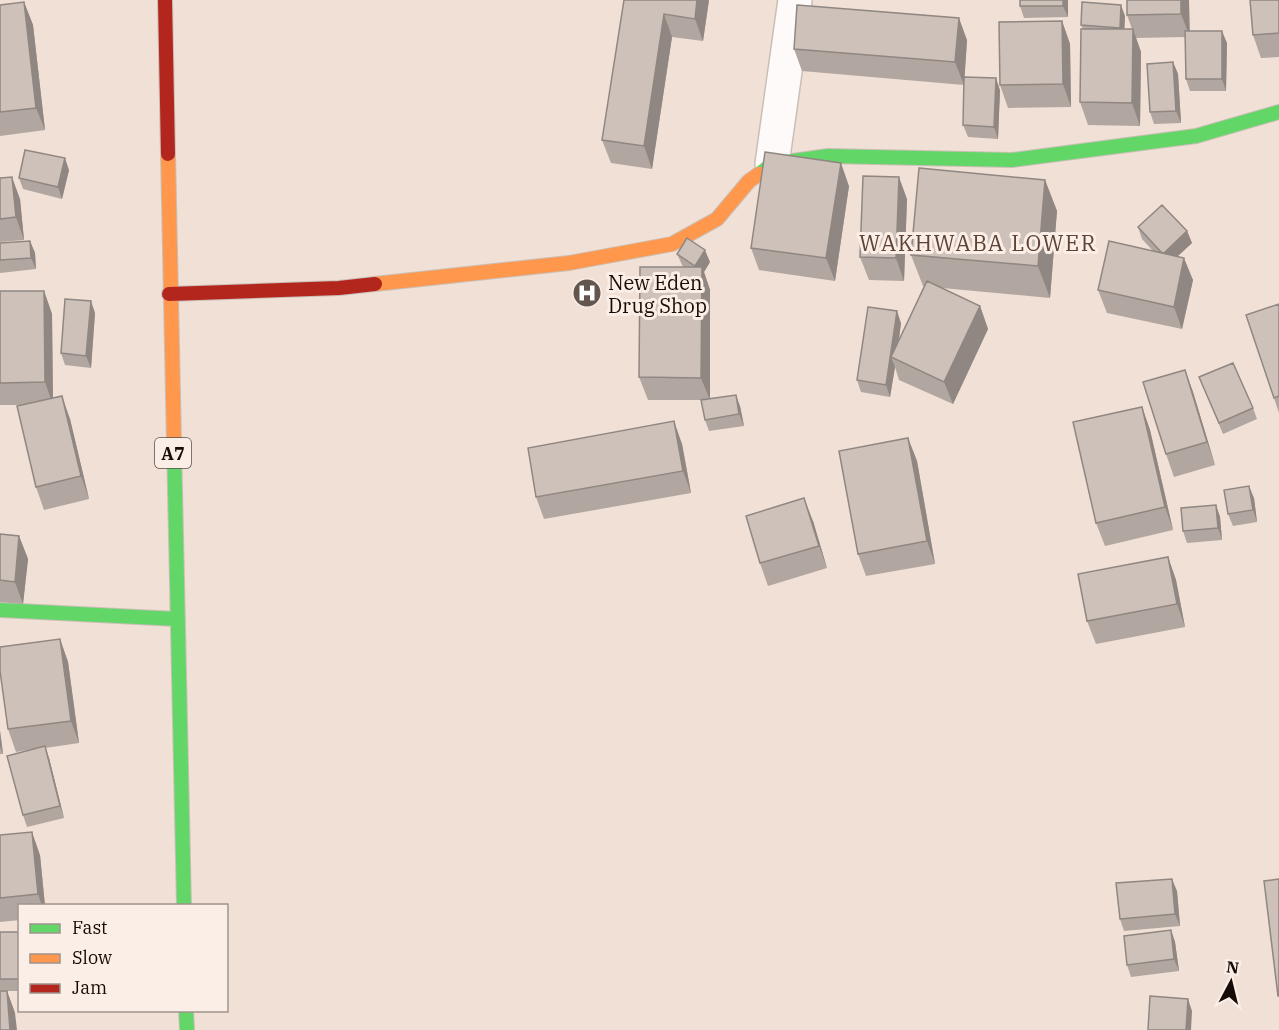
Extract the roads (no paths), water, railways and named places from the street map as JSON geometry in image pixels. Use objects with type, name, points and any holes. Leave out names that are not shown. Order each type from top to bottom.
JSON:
[{"type":"street","name":"A7","points":[[165,0],[169,294],[184,904]]},
{"type":"street","points":[[772,164],[795,0]]},
{"type":"street","points":[[169,294],[339,288],[568,263],[672,244],[717,219],[749,181],[772,164],[828,156],[916,160],[1012,160],[1196,136],[1279,112]]},
{"type":"street","points":[[0,610],[177,619]]},
{"type":"street","points":[[186,1012],[187,1030]]},
{"type":"place","name":"New Eden Drug Shop","points":[[587,293]]},
{"type":"district","name":"WAKHWABA LOWER","points":[[978,242]]}]
